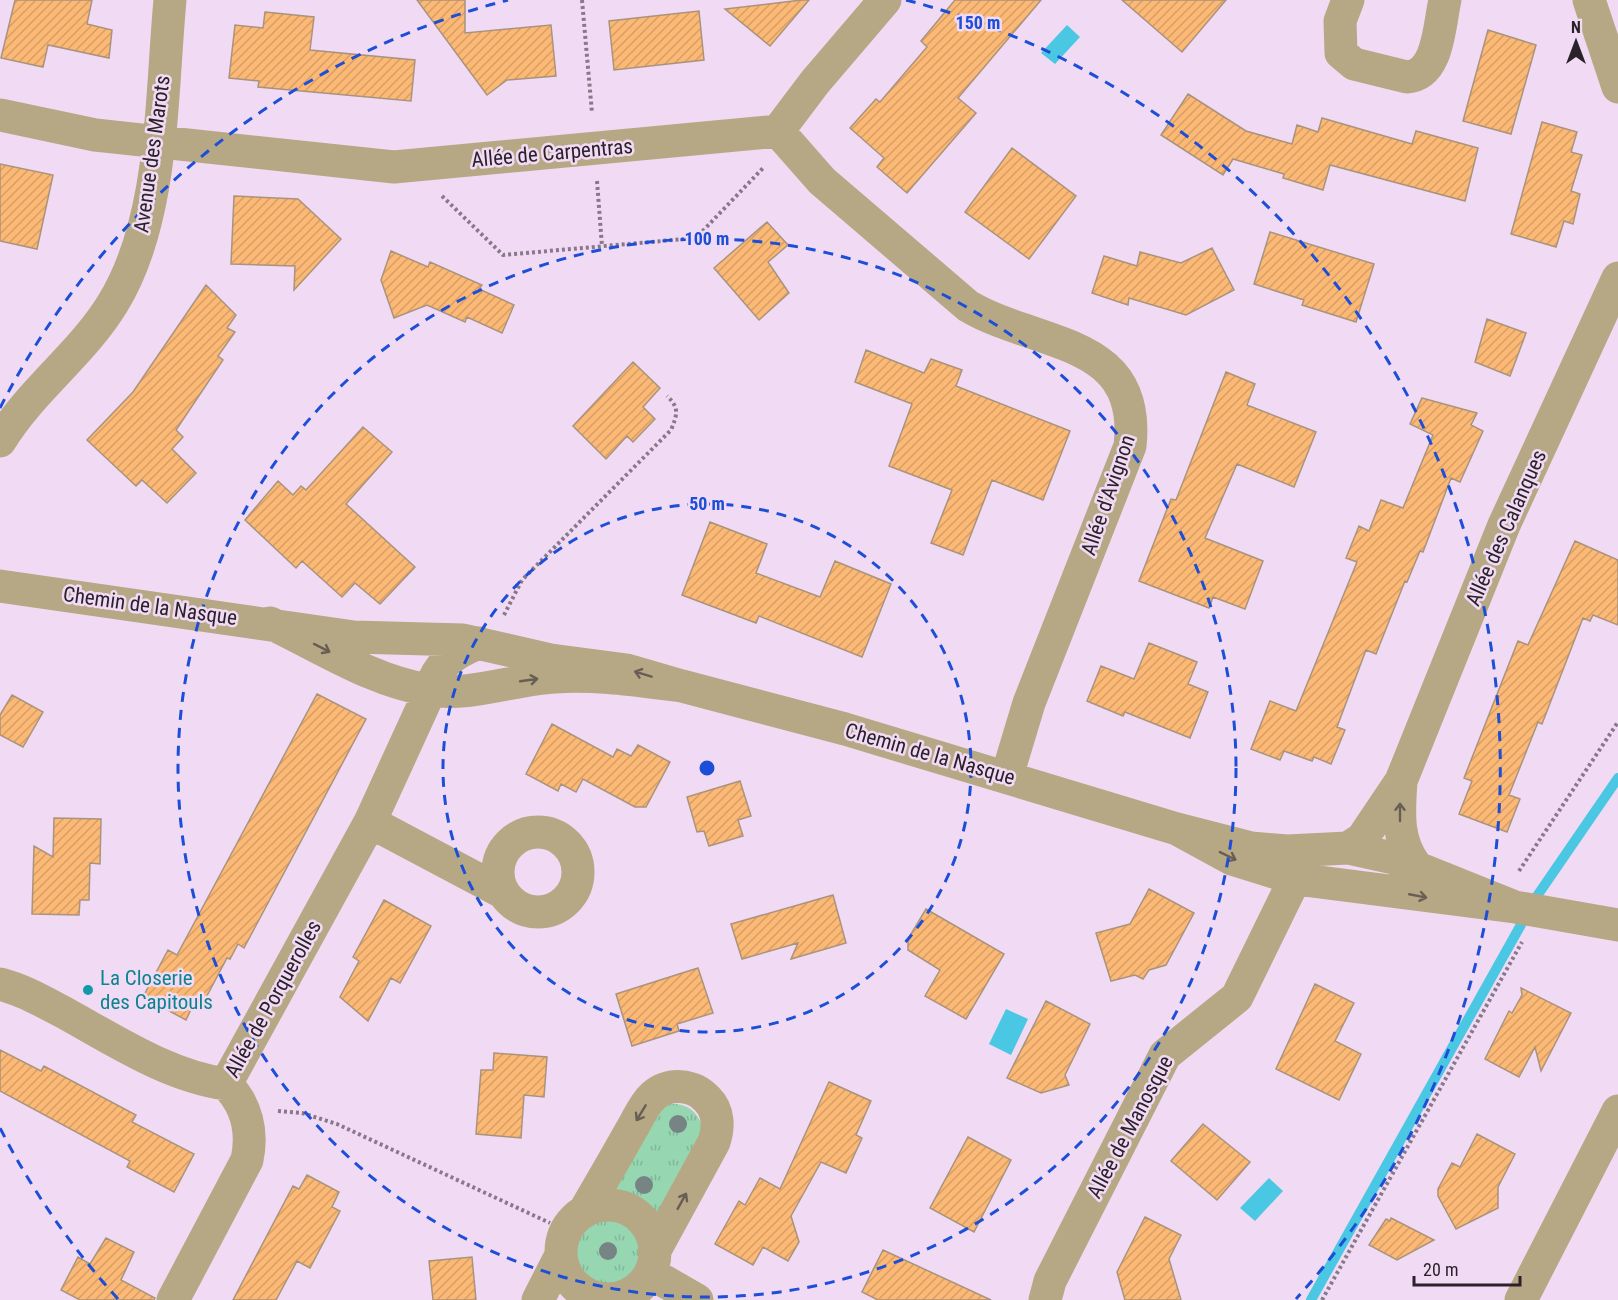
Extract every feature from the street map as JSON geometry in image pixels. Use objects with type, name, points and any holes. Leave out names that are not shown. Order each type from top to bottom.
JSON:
[{"type":"street","name":"Avenue des Marots","points":[[0,441],[28,402],[99,325],[129,273],[148,211],[170,0]]},
{"type":"street","points":[[783,137],[815,82],[885,0]]},
{"type":"street","points":[[1348,0],[1340,21],[1341,53],[1354,64],[1407,77],[1416,76],[1428,66],[1445,0]]},
{"type":"street","points":[[1589,0],[1618,87]]},
{"type":"street","name":"Allée de Carpentras","points":[[0,115],[95,135],[394,167],[783,137]]},
{"type":"street","name":"Allée d'Avignon","points":[[783,137],[822,181],[968,306],[988,318],[1074,347],[1100,360],[1118,381],[1129,401],[1133,421],[1130,446],[1029,703],[1007,776]]},
{"type":"street","name":"Allée des Calanques","points":[[1348,848],[1362,839],[1401,781],[1504,525],[1618,278]]},
{"type":"street","name":"Chemin de la Nasque","points":[[0,562],[15,587],[354,637],[388,640],[427,637],[489,645],[551,660],[627,669],[1007,776],[1177,829],[1251,848],[1287,851],[1348,848],[1405,862],[1530,910]]},
{"type":"street","name":"Chemin de la Nasque","points":[[270,623],[356,667],[395,682],[430,691],[484,687],[558,676],[611,678],[682,686]]},
{"type":"street","name":"Chemin de la Nasque","points":[[388,640],[414,655],[426,674],[430,691]]},
{"type":"street","points":[[430,691],[440,666],[464,649],[489,645],[495,672],[484,687]]},
{"type":"street","name":"Allée de Porquerolles","points":[[0,984],[28,994],[163,1065],[197,1078],[226,1084],[370,822],[430,691]]},
{"type":"street","name":"Allée des Calanques","points":[[1401,781],[1402,842],[1405,862]]},
{"type":"street","points":[[370,822],[502,892]]},
{"type":"street","name":"Chemin de la Nasque","points":[[1177,829],[1232,859],[1296,879],[1530,910],[1618,925]]},
{"type":"street","name":"Allée de Manosque","points":[[1045,1300],[1050,1281],[1165,1055],[1237,997],[1310,849]]},
{"type":"street","points":[[1351,886],[1405,862]]},
{"type":"street","points":[[173,1300],[247,1160],[250,1137],[246,1117],[234,1092],[226,1084]]},
{"type":"street","points":[[538,1300],[570,1234],[652,1097],[676,1086],[690,1087],[702,1093],[712,1103],[718,1129],[714,1142],[652,1262],[641,1285],[620,1298],[599,1298],[585,1293],[564,1271],[570,1234],[608,1205],[623,1208],[638,1215],[648,1227],[652,1262],[697,1300]]},
{"type":"street","points":[[1521,1300],[1618,1111]]},
{"type":"path","points":[[421,166],[447,204],[503,255],[696,238],[783,137]]},
{"type":"path","points":[[489,645],[522,580],[671,430],[678,413],[675,403],[667,396]]},
{"type":"path","points":[[1530,910],[1513,880],[1618,722]]},
{"type":"path","points":[[1322,1300],[1522,943]]},
{"type":"path","points":[[246,1117],[283,1110],[337,1124],[526,1211],[570,1234]]},
{"type":"green space","points":[[669,1104],[686,1106],[694,1112],[703,1127],[658,1222],[642,1205],[621,1196],[605,1194],[653,1114]]},
{"type":"green space","points":[[602,1219],[616,1219],[628,1224],[638,1234],[643,1253],[638,1272],[628,1282],[616,1287],[602,1287],[590,1282],[580,1272],[575,1260],[575,1246],[580,1234],[590,1224]]},
{"type":"water","points":[[1067,25],[1080,37],[1055,64],[1041,53]]},
{"type":"water","points":[[1006,1009],[1028,1019],[1011,1055],[989,1044]]},
{"type":"water","points":[[1269,1178],[1283,1191],[1255,1221],[1240,1208]]},
{"type":"building","points":[[15,0],[92,0],[87,24],[112,30],[109,58],[48,45],[43,67],[1,58]]},
{"type":"building","points":[[417,0],[465,0],[465,33],[551,25],[556,76],[507,80],[487,95]]},
{"type":"building","points":[[802,0],[809,0],[770,46],[725,9]]},
{"type":"building","points":[[955,0],[1041,0],[958,98],[976,113],[907,193],[877,167],[884,158],[850,128],[876,99],[880,102],[927,47],[921,41]]},
{"type":"building","points":[[1122,0],[1226,0],[1182,52]]},
{"type":"building","points":[[699,11],[704,60],[614,70],[609,21]]},
{"type":"building","points":[[265,12],[314,17],[310,50],[415,60],[411,101],[258,87],[259,81],[229,78],[235,25],[263,28]]},
{"type":"building","points":[[1488,30],[1536,45],[1511,134],[1463,121]]},
{"type":"building","points":[[1188,94],[1246,131],[1292,144],[1297,125],[1318,132],[1322,118],[1412,144],[1416,131],[1478,148],[1465,201],[1330,165],[1323,190],[1283,178],[1284,174],[1233,159],[1223,175],[1161,135]]},
{"type":"building","points":[[1542,122],[1577,132],[1571,152],[1582,155],[1571,191],[1580,194],[1573,224],[1564,221],[1556,247],[1511,234]]},
{"type":"building","points":[[1012,148],[1076,196],[1029,259],[965,212]]},
{"type":"building","points":[[0,164],[53,175],[37,249],[0,241]]},
{"type":"building","points":[[234,196],[298,199],[341,239],[294,290],[295,266],[231,264]]},
{"type":"building","points":[[767,222],[788,245],[768,262],[789,293],[759,320],[714,268]]},
{"type":"building","points":[[1270,232],[1374,264],[1356,322],[1302,305],[1304,300],[1254,284]]},
{"type":"building","points":[[1212,248],[1234,290],[1186,315],[1129,298],[1128,305],[1092,293],[1104,256],[1137,266],[1140,252],[1181,263]]},
{"type":"building","points":[[391,251],[428,267],[430,262],[482,285],[479,289],[514,305],[502,333],[467,317],[465,322],[427,305],[394,318],[381,280]]},
{"type":"building","points":[[206,285],[236,315],[227,328],[235,332],[218,356],[223,360],[176,430],[183,437],[172,449],[196,473],[167,503],[142,480],[136,486],[87,440],[133,392]]},
{"type":"building","points":[[1487,319],[1526,333],[1510,376],[1475,362]]},
{"type":"building","points":[[866,350],[924,373],[931,359],[962,370],[956,386],[1070,431],[1043,500],[992,480],[963,555],[931,543],[952,490],[889,466],[912,404],[855,382]]},
{"type":"building","points":[[633,362],[660,388],[643,407],[655,419],[633,442],[627,436],[606,459],[573,426]]},
{"type":"building","points":[[1226,372],[1255,384],[1247,405],[1316,432],[1294,487],[1237,464],[1205,538],[1263,561],[1245,609],[1213,597],[1209,608],[1139,581],[1171,499],[1176,500]]},
{"type":"building","points":[[1422,398],[1477,413],[1471,425],[1483,431],[1460,482],[1451,478],[1423,552],[1420,551],[1407,582],[1405,581],[1376,654],[1366,650],[1337,727],[1345,730],[1331,764],[1314,757],[1312,761],[1284,751],[1280,760],[1251,749],[1270,701],[1296,711],[1357,562],[1346,558],[1359,526],[1369,531],[1381,500],[1403,508],[1433,435],[1410,424]]},
{"type":"building","points":[[363,427],[392,452],[346,504],[415,567],[380,604],[355,583],[342,597],[302,561],[296,568],[245,520],[278,481],[293,495],[301,486],[306,490]]},
{"type":"building","points":[[710,522],[767,544],[756,573],[820,597],[835,561],[891,584],[862,657],[759,616],[756,623],[682,595]]},
{"type":"building","points":[[1575,541],[1618,560],[1618,625],[1593,615],[1590,621],[1583,618],[1542,724],[1538,722],[1509,795],[1520,799],[1507,832],[1459,814],[1472,781],[1464,778],[1518,641],[1528,645]]},
{"type":"building","points":[[1149,643],[1197,662],[1188,684],[1208,692],[1190,738],[1125,712],[1123,716],[1087,701],[1101,666],[1134,679]]},
{"type":"building","points":[[317,694],[366,719],[244,948],[238,944],[230,959],[227,958],[200,1009],[193,1005],[186,1020],[143,997],[168,950],[177,955]]},
{"type":"building","points":[[12,695],[43,712],[23,747],[0,735],[0,715]]},
{"type":"building","points":[[552,724],[613,757],[617,749],[631,756],[638,745],[670,762],[646,807],[635,807],[583,779],[576,792],[561,784],[558,791],[526,774]]},
{"type":"building","points":[[740,781],[751,816],[738,820],[743,836],[709,846],[704,831],[697,832],[687,797]]},
{"type":"building","points":[[54,818],[101,819],[100,864],[90,863],[89,900],[80,900],[79,915],[32,914],[34,846],[53,857]]},
{"type":"building","points":[[1149,889],[1194,913],[1166,965],[1149,970],[1143,979],[1135,975],[1111,981],[1096,933],[1130,924]]},
{"type":"building","points":[[833,895],[846,943],[791,959],[798,943],[742,959],[731,924]]},
{"type":"building","points":[[384,900],[431,926],[400,983],[391,978],[368,1021],[340,997],[359,961],[353,957]]},
{"type":"building","points":[[926,909],[1004,954],[966,1019],[925,996],[940,970],[908,950],[908,939]]},
{"type":"building","points":[[698,968],[713,1013],[677,1024],[679,1031],[632,1046],[616,994]]},
{"type":"building","points":[[1315,984],[1354,1003],[1335,1041],[1361,1054],[1339,1100],[1276,1069]]},
{"type":"building","points":[[1521,988],[1571,1013],[1541,1071],[1535,1047],[1519,1077],[1485,1059],[1509,1011],[1512,1013],[1522,995]]},
{"type":"building","points":[[1046,1001],[1090,1024],[1065,1075],[1069,1085],[1041,1093],[1007,1078]]},
{"type":"building","points":[[0,1050],[41,1071],[44,1066],[136,1115],[132,1122],[194,1154],[174,1192],[127,1167],[130,1161],[0,1091]]},
{"type":"building","points":[[494,1053],[547,1057],[544,1097],[524,1095],[521,1138],[476,1134],[481,1070],[493,1070]]},
{"type":"building","points":[[829,1082],[871,1101],[856,1135],[862,1138],[846,1173],[821,1162],[791,1216],[799,1242],[788,1261],[763,1247],[753,1265],[715,1244],[739,1201],[745,1205],[760,1178],[780,1189]]},
{"type":"building","points":[[1203,1124],[1250,1162],[1217,1200],[1171,1161]]},
{"type":"building","points":[[1477,1134],[1515,1154],[1498,1187],[1498,1208],[1456,1229],[1438,1196],[1438,1189],[1452,1163],[1460,1167]]},
{"type":"building","points":[[968,1137],[1011,1160],[974,1232],[930,1208]]},
{"type":"building","points":[[307,1175],[339,1192],[332,1207],[340,1211],[310,1268],[297,1261],[276,1300],[233,1300],[293,1186],[299,1189]]},
{"type":"building","points":[[1145,1217],[1181,1235],[1169,1259],[1181,1300],[1125,1300],[1117,1272]]},
{"type":"building","points":[[1391,1218],[1434,1240],[1397,1260],[1369,1245],[1386,1219],[1390,1221]]},
{"type":"building","points":[[106,1238],[134,1252],[121,1280],[155,1298],[154,1300],[80,1300],[61,1290],[78,1257],[90,1264]]},
{"type":"building","points":[[883,1250],[991,1300],[878,1300],[862,1292]]},
{"type":"building","points":[[472,1257],[476,1300],[433,1300],[429,1261]]},
{"type":"waterway","points":[[1311,1300],[1537,896],[1618,778]]},
{"type":"place","name":"La Closerie des Capitouls","points":[[88,990]]}]
